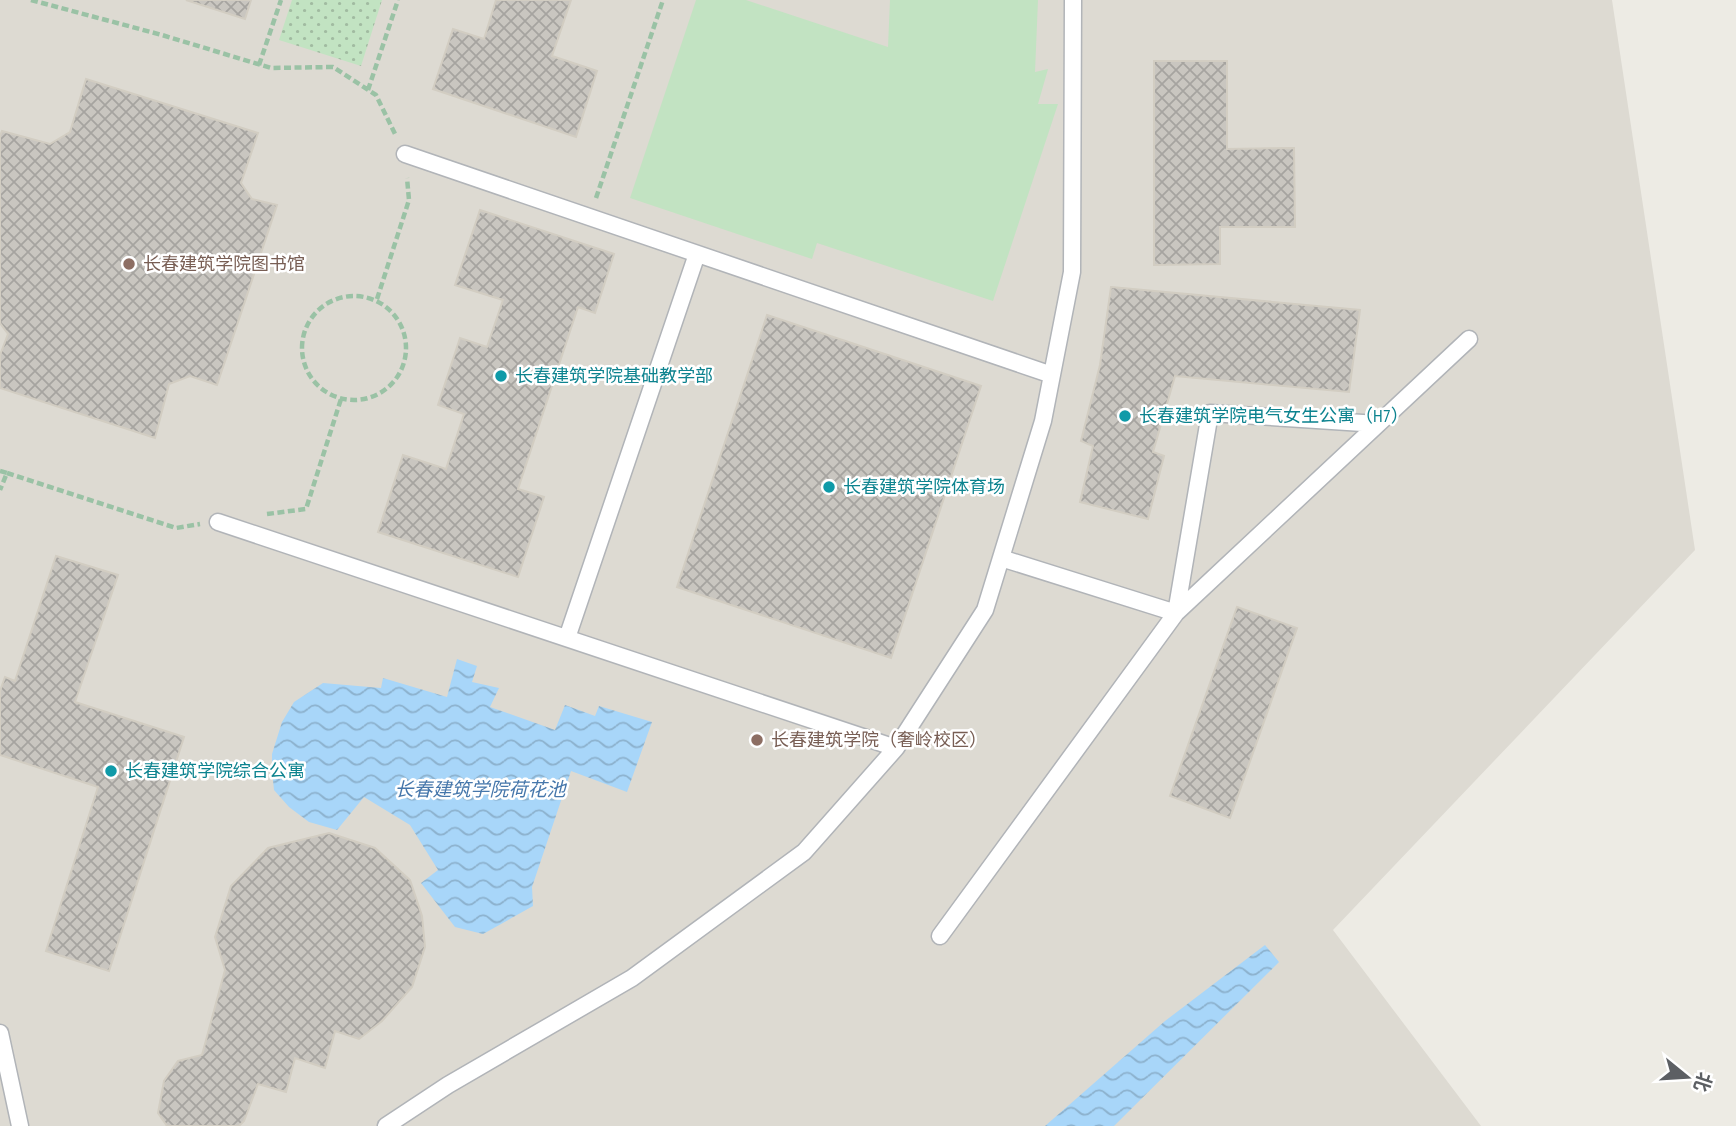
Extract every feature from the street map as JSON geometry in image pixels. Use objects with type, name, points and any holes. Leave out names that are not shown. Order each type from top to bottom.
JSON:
[{"type":"lane","points":[[386,1126],[448,1085],[632,978],[804,852],[896,748],[985,610],[1044,421],[1072,272],[1073,0]]},
{"type":"lane","points":[[405,154],[1052,375]]},
{"type":"lane","points":[[567,638],[697,254]]},
{"type":"lane","points":[[940,936],[1176,613],[1469,339]]},
{"type":"lane","points":[[1176,613],[1210,413],[1378,424]]},
{"type":"lane","points":[[218,522],[896,748]]},
{"type":"lane","points":[[1001,558],[1176,613]]},
{"type":"lane","points":[[0,1033],[20,1126]]},
{"type":"path","points":[[31,0],[271,68],[333,67],[376,94],[405,154],[409,200],[377,299]]},
{"type":"path","points":[[260,65],[281,0]]},
{"type":"path","points":[[368,90],[398,0]]},
{"type":"path","points":[[590,218],[663,0]]},
{"type":"path","points":[[344,295],[362,295],[377,299],[391,310],[401,323],[406,352],[403,367],[396,380],[385,391],[371,398],[341,399],[325,392],[312,380],[304,364],[301,346],[305,329],[314,313],[327,302],[344,295]]},
{"type":"path","points":[[255,516],[306,509],[341,399]]},
{"type":"path","points":[[0,471],[176,528],[218,522]]},
{"type":"path","points":[[0,490],[7,473]]},
{"type":"shaded area","name":"长春建筑学院（奢岭校区）","points":[[0,0],[1612,0],[1695,550],[1333,930],[1481,1126],[0,1126]]},
{"type":"green space","points":[[292,0],[382,0],[361,66],[279,40]]},
{"type":"green space","points":[[696,0],[746,0],[888,47],[890,0],[1038,0],[1035,72],[1048,69],[1038,104],[1058,104],[993,301],[817,243],[812,259],[630,198]]},
{"type":"water","name":"长春建筑学院荷花池","points":[[457,659],[477,666],[472,682],[499,688],[490,707],[555,730],[565,705],[595,716],[599,706],[652,722],[627,792],[571,771],[532,887],[533,906],[483,934],[455,927],[421,883],[438,870],[410,825],[364,797],[337,830],[309,822],[289,807],[274,790],[272,771],[272,754],[282,722],[294,702],[323,683],[381,688],[383,678],[447,697]]},
{"type":"water","points":[[1265,945],[1279,962],[1114,1126],[1045,1126],[1165,1021]]},
{"type":"building","points":[[186,0],[251,0],[245,19]]},
{"type":"building","points":[[496,0],[571,0],[552,56],[597,71],[576,137],[433,89],[453,29],[484,39]]},
{"type":"building","points":[[1154,61],[1227,61],[1227,149],[1294,148],[1295,227],[1220,227],[1220,264],[1154,265]]},
{"type":"building","name":"长春建筑学院图书馆","points":[[86,79],[258,133],[241,183],[252,199],[277,205],[217,385],[190,376],[169,384],[155,438],[0,388],[0,355],[8,334],[0,323],[0,136],[2,131],[50,144],[70,132]]},
{"type":"building","name":"长春建筑学院基础教学部","points":[[480,210],[614,254],[595,313],[578,307],[518,489],[544,497],[518,577],[378,532],[403,455],[446,469],[464,414],[438,405],[460,338],[487,347],[503,300],[455,285]]},
{"type":"building","name":"长春建筑学院电气女生公寓（H7）","points":[[1111,287],[1360,310],[1349,392],[1175,376],[1153,452],[1164,456],[1148,519],[1080,502],[1093,446],[1081,441],[1100,365]]},
{"type":"building","name":"长春建筑学院体育场","points":[[767,315],[981,386],[891,658],[677,587]]},
{"type":"building","name":"长春建筑学院综合公寓","points":[[56,556],[118,575],[75,702],[184,737],[109,971],[46,951],[98,787],[0,755],[0,691],[5,677],[15,681]]},
{"type":"building","points":[[1237,607],[1297,628],[1230,818],[1170,796]]},
{"type":"building","points":[[329,833],[375,848],[410,880],[422,916],[425,947],[412,987],[382,1021],[359,1039],[335,1031],[325,1068],[295,1058],[286,1092],[258,1084],[244,1121],[239,1126],[167,1126],[158,1113],[164,1081],[178,1061],[202,1055],[225,970],[215,937],[231,886],[268,848]]},
{"type":"place","name":"长春建筑学院图书馆","points":[[129,264]]},
{"type":"place","name":"长春建筑学院基础教学部","points":[[501,376]]},
{"type":"place","name":"长春建筑学院电气女生公寓（H7）","points":[[1125,416]]},
{"type":"place","name":"长春建筑学院体育场","points":[[829,487]]},
{"type":"place","name":"长春建筑学院（奢岭校区）","points":[[757,740]]},
{"type":"place","name":"长春建筑学院综合公寓","points":[[111,771]]}]
